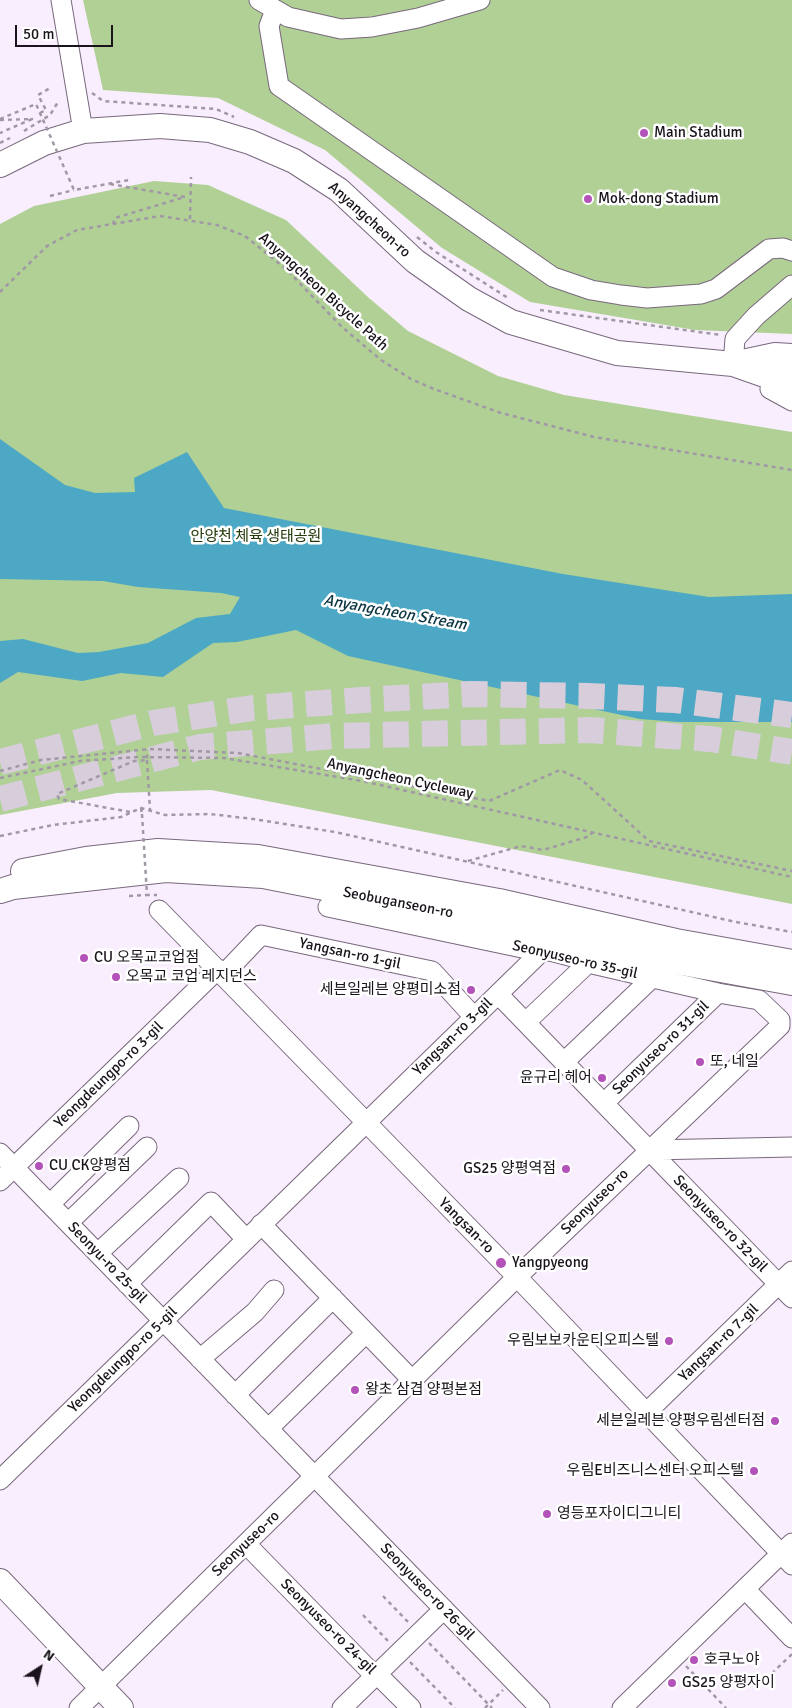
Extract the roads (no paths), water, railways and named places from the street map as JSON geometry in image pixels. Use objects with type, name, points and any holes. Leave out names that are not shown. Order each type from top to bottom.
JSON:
[{"type":"main road","name":"Anyangcheon-ro","points":[[0,165],[44,144],[83,131],[160,126],[210,130],[250,142],[294,161],[339,190],[416,261],[469,299],[511,322],[617,353],[733,364],[773,378],[792,380]]},
{"type":"main road","name":"Anyangcheon-ro","points":[[733,364],[775,355],[792,356]]},
{"type":"main road","points":[[733,364],[781,392]]},
{"type":"main road","name":"Seobuganseon-ro","points":[[3,883],[86,859],[158,851],[258,857],[499,901],[676,941],[792,962]]},
{"type":"main road","name":"Seobuganseon-ro","points":[[3,883],[166,870],[263,876],[497,922],[671,961],[792,984]]},
{"type":"main road","points":[[0,1581],[120,1708]]},
{"type":"street","points":[[62,0],[83,131]]},
{"type":"street","points":[[267,5],[314,28],[340,29],[424,22],[460,11],[480,0]]},
{"type":"street","points":[[267,5],[269,26],[275,43],[279,86],[535,266],[567,283],[591,290],[647,298],[701,294],[716,290],[769,249],[783,248],[792,251]]},
{"type":"street","points":[[733,364],[737,338],[756,316],[792,285]]},
{"type":"street","points":[[781,392],[792,401]]},
{"type":"street","name":"Yangsan-ro","points":[[154,900],[364,1123],[517,1277],[645,1414],[788,1554]]},
{"type":"street","name":"Seonyuseo-ro 35-gil","points":[[328,907],[541,952],[550,951],[588,963],[718,993],[758,1000],[780,1020],[780,1026]]},
{"type":"street","name":"Yangsan-ro 1-gil","points":[[220,972],[262,935],[432,971],[474,1017]]},
{"type":"street","name":"Yangsan-ro 3-gil","points":[[364,1123],[541,952]]},
{"type":"street","points":[[526,1022],[588,963]]},
{"type":"street","name":"Yeongdeungpo-ro 3-gil","points":[[0,1181],[220,972]]},
{"type":"street","points":[[564,1062],[652,978]]},
{"type":"street","name":"Seonyuseo-ro 31-gil","points":[[604,1103],[718,993]]},
{"type":"street","name":"Seonyuseo-ro 31-gil","points":[[498,994],[649,1150]]},
{"type":"street","name":"Seonyuseo-ro","points":[[79,1708],[517,1277],[780,1026]]},
{"type":"street","name":"Yeongdeungpo-ro 5-gil","points":[[0,1480],[364,1123]]},
{"type":"street","points":[[50,1204],[129,1126]]},
{"type":"street","points":[[68,1223],[147,1147]]},
{"type":"street","points":[[649,1150],[792,1147]]},
{"type":"street","name":"Seonyuseo-ro 32-gil","points":[[649,1150],[788,1284]]},
{"type":"street","name":"Seonyu-ro 25-gil","points":[[0,1153],[314,1477]]},
{"type":"street","points":[[98,1253],[179,1178]]},
{"type":"street","points":[[127,1284],[211,1202],[246,1239]]},
{"type":"street","points":[[261,1224],[412,1380]]},
{"type":"street","name":"Yangsan-ro 7-gil","points":[[645,1414],[788,1284]]},
{"type":"street","points":[[200,1360],[254,1312],[274,1290]]},
{"type":"street","points":[[235,1395],[333,1298]]},
{"type":"street","points":[[268,1429],[366,1333]]},
{"type":"street","name":"Seonyuseo-ro 26-gil","points":[[314,1477],[540,1708]]},
{"type":"street","name":"Seonyuseo-ro 24-gil","points":[[246,1544],[375,1676],[381,1678],[411,1708]]},
{"type":"street","points":[[622,1708],[745,1589],[788,1554]]},
{"type":"street","points":[[745,1589],[792,1638]]},
{"type":"street","points":[[342,1708],[444,1609]]},
{"type":"water","name":"Anyangcheon Stream","points":[[0,439],[65,485],[95,493],[135,492],[134,478],[187,452],[224,508],[563,574],[709,597],[792,594],[792,722],[678,722],[640,719],[348,656],[296,630],[237,642],[213,643],[163,677],[121,673],[82,681],[18,672],[0,683],[0,641],[23,639],[78,653],[99,652],[148,643],[196,618],[230,614],[240,597],[221,593],[138,587],[103,581],[0,579]]},
{"type":"tunnel","points":[[0,762],[153,723],[253,708],[362,700],[472,694],[588,696],[675,700],[792,715]]},
{"type":"tunnel","points":[[0,799],[200,747],[334,736],[590,730],[710,739],[792,752]]},
{"type":"place","name":"Main Stadium","points":[[644,133]]},
{"type":"place","name":"Mok-dong Stadium","points":[[588,199]]},
{"type":"place","name":"CU 오목교코업점","points":[[84,958]]},
{"type":"place","name":"오목교 코업 레지던스","points":[[116,977]]},
{"type":"place","name":"세븐일레븐 양평미소점","points":[[471,990]]},
{"type":"place","name":"또, 네일","points":[[700,1062]]},
{"type":"place","name":"윤규리 헤어","points":[[602,1078]]},
{"type":"place","name":"CU CK양평점","points":[[39,1166]]},
{"type":"place","name":"GS25 양평역점","points":[[566,1169]]},
{"type":"place","name":"Yangpyeong","points":[[501,1263]]},
{"type":"place","name":"우림보보카운티오피스텔","points":[[669,1341]]},
{"type":"place","name":"왕초 삼겹 양평본점","points":[[355,1390]]},
{"type":"place","name":"세븐일레븐 양평우림센터점","points":[[775,1421]]},
{"type":"place","name":"우림E비즈니스센터 오피스텔","points":[[754,1471]]},
{"type":"place","name":"영등포자이디그니티","points":[[547,1514]]},
{"type":"place","name":"호쿠노야","points":[[694,1660]]},
{"type":"place","name":"GS25 양평자이","points":[[672,1683]]},
{"type":"park label","name":"안양천 체육 생태공원","points":[[256,537]]}]
